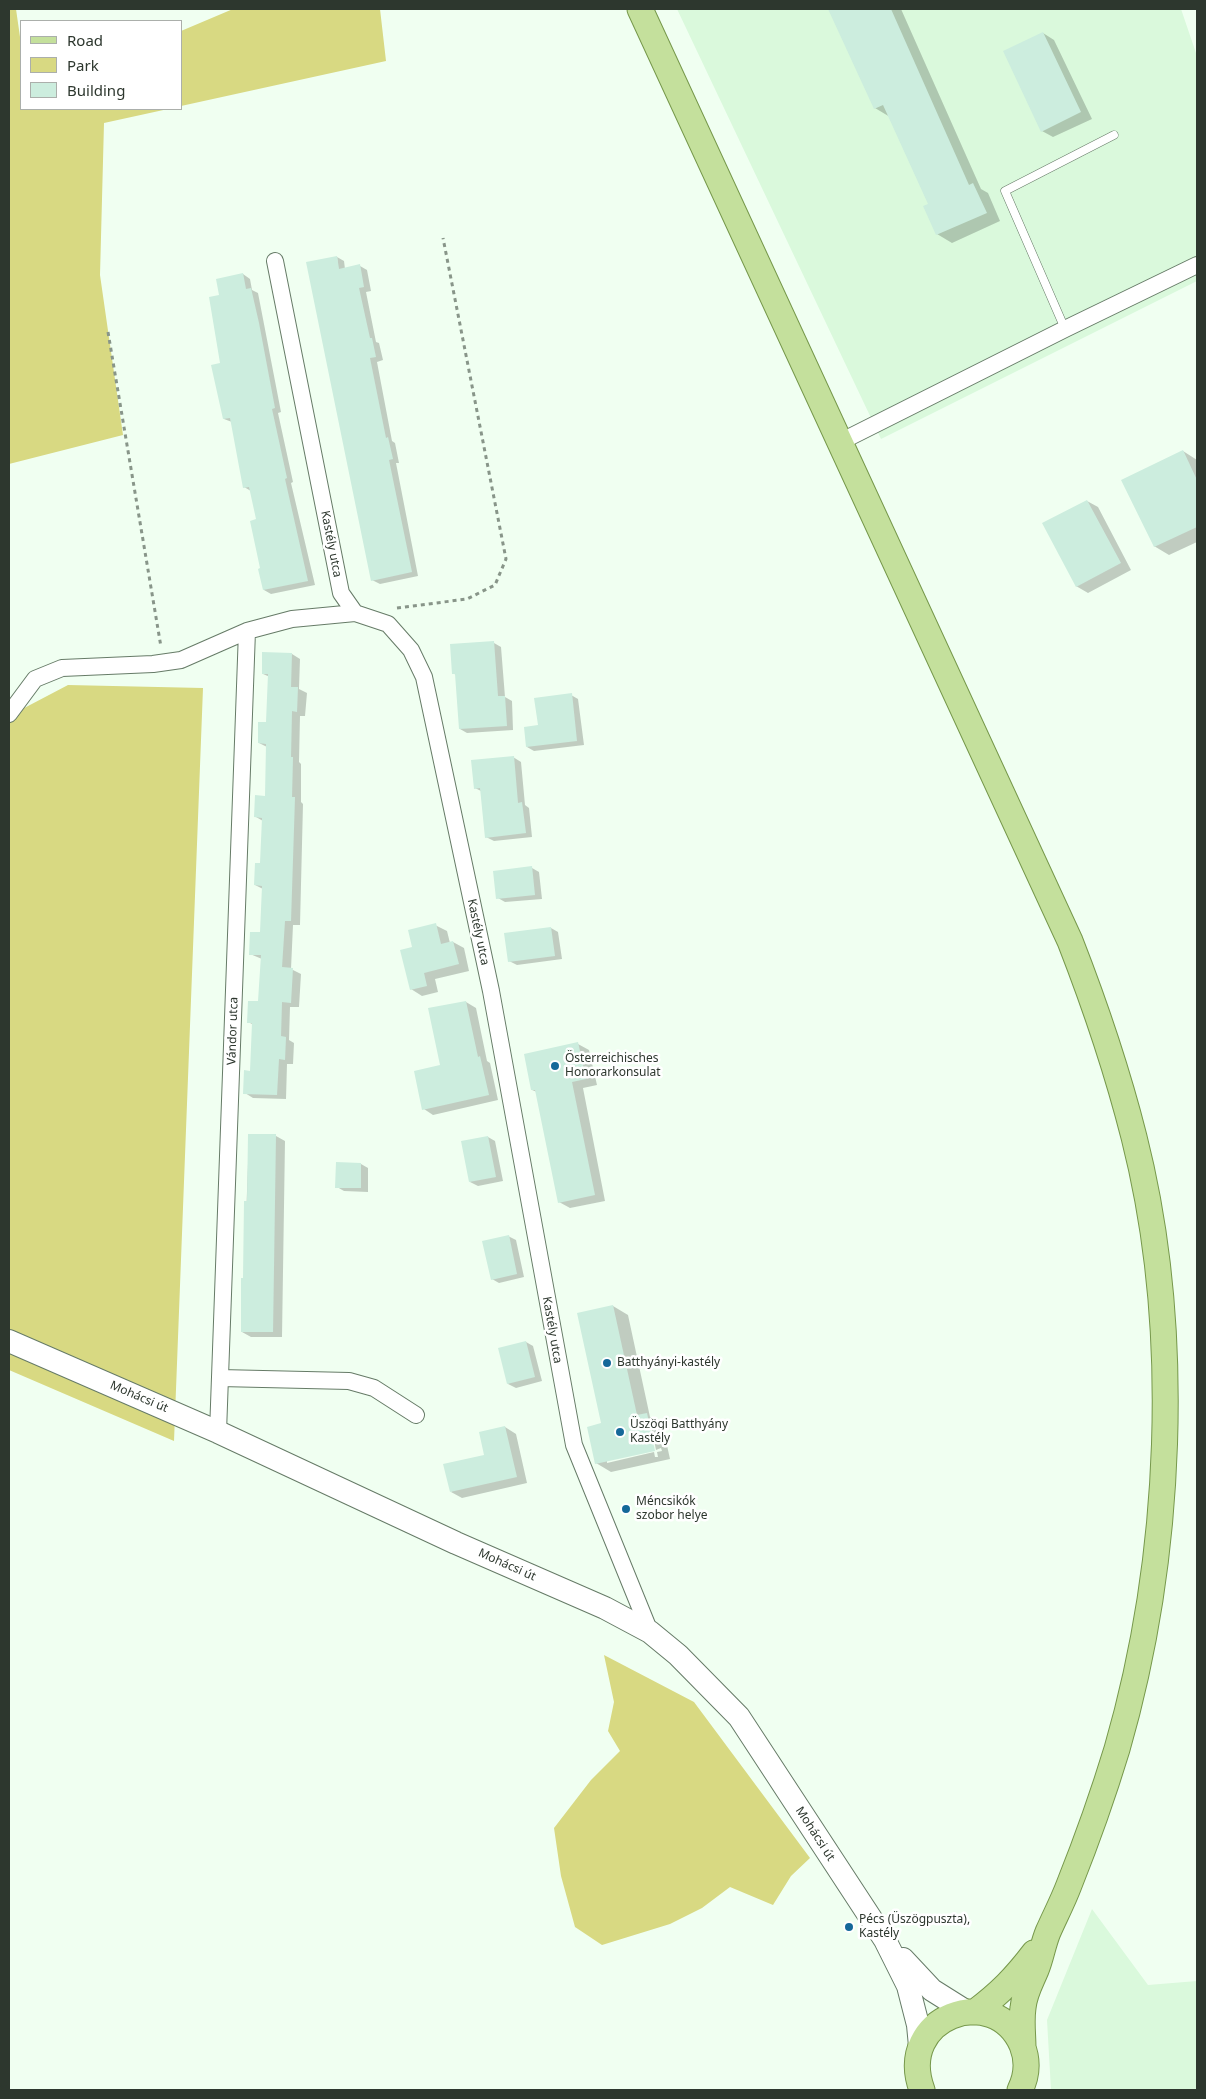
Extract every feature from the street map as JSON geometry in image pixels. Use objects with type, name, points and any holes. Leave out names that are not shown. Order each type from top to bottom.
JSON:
[{"type":"main road","points":[[640,9],[1070,941],[1107,1043],[1134,1139],[1152,1228],[1162,1322],[1165,1405],[1163,1472],[1150,1602],[1127,1714],[1106,1785],[1082,1852],[1047,1934],[1023,2008],[1023,2048]]},
{"type":"main road","name":"Mohácsi út","points":[[9,1341],[218,1432],[456,1543],[605,1608],[650,1632],[678,1655],[739,1717],[885,1940]]},
{"type":"main road","points":[[971,2012],[1004,1989],[1018,1976],[1047,1934]]},
{"type":"main road","points":[[885,1940],[932,1990],[971,2012]]},
{"type":"main road","points":[[885,1940],[908,1986],[918,2025],[920,2046],[916,2069],[922,2090]]},
{"type":"main road","points":[[920,2046],[934,2026],[955,2014],[971,2012],[986,2014],[1004,2023],[1018,2038],[1026,2060],[1023,2088]]},
{"type":"street","name":"Kastély utca","points":[[275,261],[341,593],[355,614],[388,624],[411,650],[424,677],[491,991],[574,1445],[650,1632]]},
{"type":"street","points":[[840,442],[1065,328],[1197,265]]},
{"type":"street","points":[[9,714],[35,678],[62,668],[181,660],[247,631],[292,619],[355,614]]},
{"type":"street","name":"Vándor utca","points":[[218,1432],[247,631]]},
{"type":"street","points":[[220,1378],[349,1381],[374,1388],[416,1415]]},
{"type":"lane","points":[[1065,328],[1005,191],[1114,135]]},
{"type":"path","points":[[392,609],[467,599],[495,585],[506,559],[443,238]]},
{"type":"path","points":[[108,332],[164,662]]},
{"type":"shaded area","points":[[677,9],[1181,9],[1197,56],[1197,281],[881,439]]},
{"type":"shaded area","points":[[1092,1909],[1148,1985],[1197,1981],[1197,2090],[1051,2090],[1047,2020]]},
{"type":"green space","points":[[9,9],[16,9],[20,37],[20,110],[163,110],[104,123],[100,275],[123,435],[9,464]]},
{"type":"green space","points":[[233,9],[380,9],[386,61],[182,106],[182,31]]},
{"type":"green space","points":[[68,685],[203,688],[174,1441],[9,1370],[9,716]]},
{"type":"green space","points":[[604,1655],[694,1702],[810,1858],[791,1876],[773,1905],[730,1887],[702,1908],[670,1924],[602,1945],[575,1927],[561,1876],[554,1828],[591,1780],[620,1751],[608,1731],[614,1702]]},
{"type":"building","points":[[828,9],[891,9],[969,185],[973,183],[987,213],[936,235],[923,206],[928,204],[883,105],[874,109]]},
{"type":"building","points":[[1043,32],[1081,112],[1041,132],[1003,51]]},
{"type":"building","points":[[337,256],[339,269],[360,264],[364,287],[359,288],[376,357],[370,358],[386,438],[388,437],[393,459],[389,460],[412,572],[371,581],[306,262]]},
{"type":"building","points":[[243,273],[246,289],[251,288],[259,323],[275,408],[272,409],[287,478],[285,479],[308,581],[263,590],[250,521],[256,519],[249,487],[243,488],[230,418],[223,419],[211,365],[220,363],[209,297],[219,295],[216,279]]},
{"type":"building","points":[[1183,450],[1197,480],[1197,527],[1154,547],[1121,480]]},
{"type":"building","points":[[1087,500],[1121,563],[1076,587],[1042,523]]},
{"type":"building","points":[[494,641],[498,696],[505,696],[507,726],[459,729],[455,674],[452,674],[450,644]]},
{"type":"building","points":[[262,652],[292,653],[291,687],[298,687],[297,712],[292,711],[292,797],[295,797],[291,921],[285,921],[282,967],[293,968],[291,1003],[282,1002],[281,1036],[286,1037],[285,1060],[279,1059],[277,1095],[243,1094],[244,1070],[250,1071],[252,1023],[247,1023],[248,1001],[258,1001],[261,955],[249,955],[250,932],[260,932],[262,886],[254,885],[255,863],[260,863],[262,818],[254,817],[255,795],[265,796],[266,744],[258,743],[258,722],[266,722],[268,674],[262,674]]},
{"type":"building","points":[[572,693],[577,741],[526,747],[524,727],[538,725],[534,698]]},
{"type":"building","points":[[514,756],[518,803],[522,802],[526,833],[485,838],[480,788],[474,789],[471,760]]},
{"type":"building","points":[[532,866],[535,895],[496,899],[493,871]]},
{"type":"building","points":[[436,923],[441,944],[453,941],[459,964],[424,973],[427,986],[410,990],[400,950],[412,947],[408,930]]},
{"type":"building","points":[[551,927],[555,956],[508,962],[504,933]]},
{"type":"building","points":[[466,1001],[478,1057],[480,1056],[489,1095],[422,1110],[414,1071],[440,1065],[428,1008]]},
{"type":"building","points":[[578,1042],[586,1079],[572,1082],[595,1195],[558,1203],[535,1090],[531,1090],[524,1054]]},
{"type":"building","points":[[248,1134],[276,1134],[273,1332],[241,1332],[241,1278],[243,1278],[244,1201],[247,1201]]},
{"type":"building","points":[[488,1136],[496,1177],[469,1182],[461,1141]]},
{"type":"building","points":[[336,1162],[361,1163],[361,1188],[335,1188]]},
{"type":"building","points":[[509,1235],[517,1274],[491,1280],[482,1241]]},
{"type":"building","name":"Batthyányi-kastély","points":[[613,1305],[637,1415],[647,1413],[655,1451],[595,1464],[587,1427],[601,1423],[577,1313]]},
{"type":"building","points":[[526,1341],[535,1377],[507,1384],[498,1348]]},
{"type":"building","points":[[505,1426],[517,1477],[450,1492],[443,1464],[484,1455],[479,1432]]},
{"type":"place","name":"Österreichisches Honorarkonsulat","points":[[555,1066]]},
{"type":"place","name":"Batthyányi-kastély","points":[[607,1363]]},
{"type":"place","name":"Üszögi Batthyány Kastély","points":[[620,1432]]},
{"type":"place","name":"Méncsikók szobor helye","points":[[626,1509]]},
{"type":"place","name":"Pécs (Üszögpuszta), Kastély","points":[[849,1927]]}]
